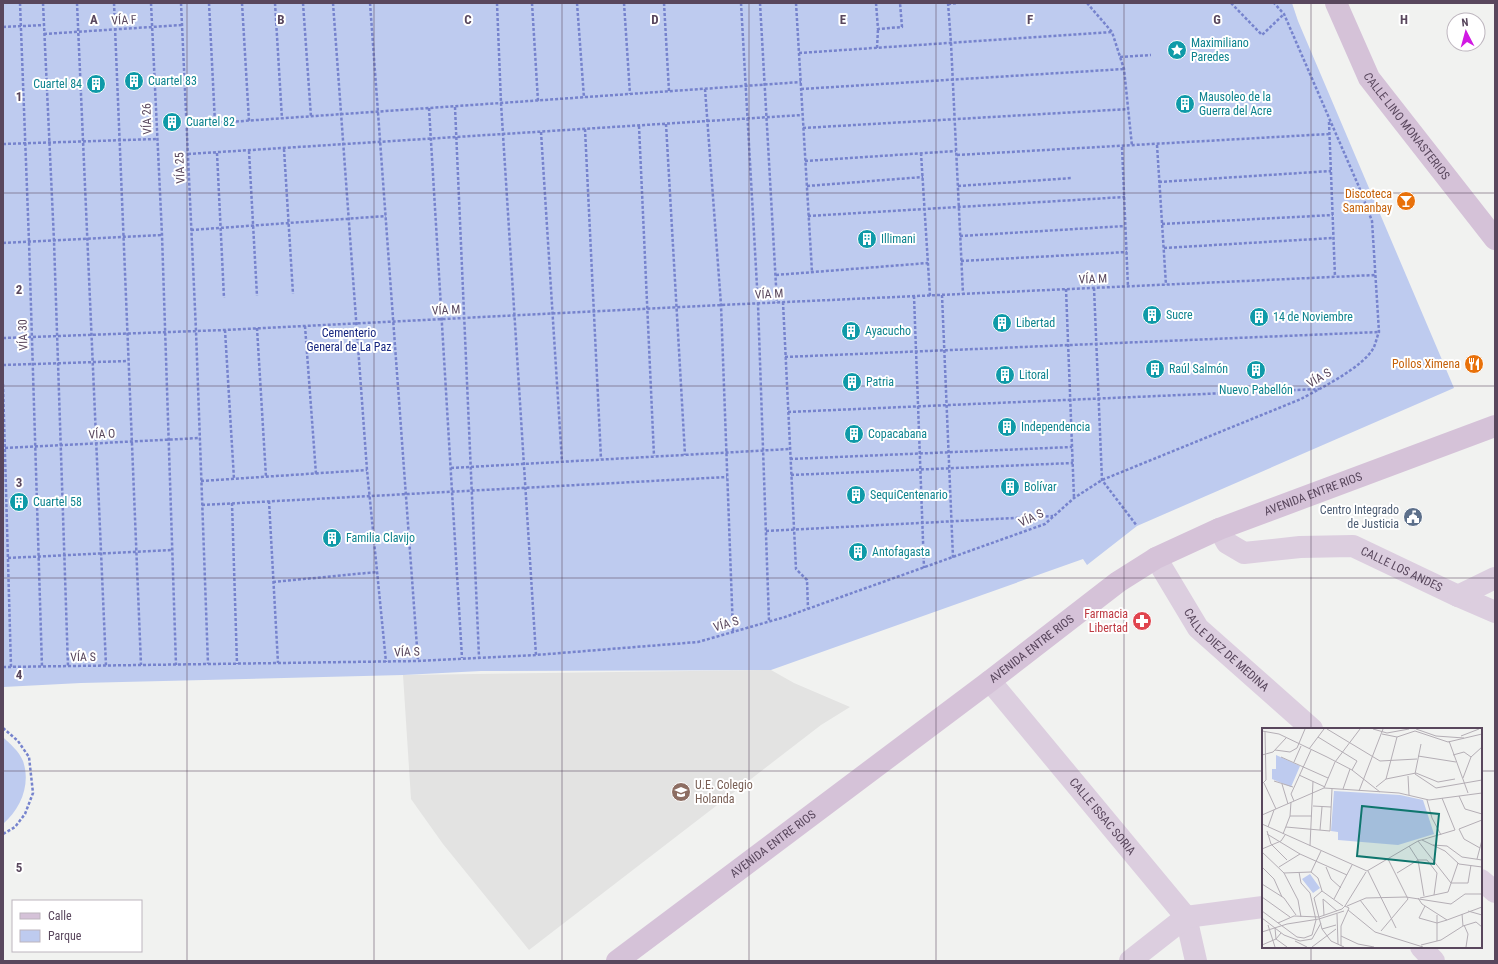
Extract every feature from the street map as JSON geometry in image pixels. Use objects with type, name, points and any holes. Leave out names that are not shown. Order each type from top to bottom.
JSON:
[{"type":"main road","name":"CALLE LINO MONASTERIOS","points":[[1336,3],[1368,78],[1495,239]]},
{"type":"main road","name":"AVENIDA ENTRE RIOS","points":[[617,961],[990,681],[1118,582],[1156,558],[1219,529],[1495,426]]},
{"type":"street","name":"CALLE LOS ANDES","points":[[1219,529],[1227,543],[1244,553],[1300,547],[1354,546],[1495,612]]},
{"type":"street","name":"CALLE DIEZ DE MEDINA","points":[[1156,558],[1198,628],[1311,728]]},
{"type":"street","points":[[1458,596],[1495,578]]},
{"type":"street","name":"CALLE ISSAC SORIA","points":[[990,681],[1186,917],[1196,961]]},
{"type":"street","points":[[1482,881],[1495,892]]},
{"type":"street","points":[[1130,961],[1186,917],[1262,907]]},
{"type":"street","points":[[1422,948],[1434,961]]},
{"type":"path","name":"VÍA 30","points":[[20,3],[42,667]]},
{"type":"path","points":[[43,3],[58,336],[68,666]]},
{"type":"path","points":[[77,3],[106,666]]},
{"type":"path","points":[[114,3],[141,665]]},
{"type":"path","name":"VÍA 26","points":[[151,3],[162,235],[176,665]]},
{"type":"path","name":"VÍA 25","points":[[181,3],[196,331],[208,664]]},
{"type":"path","points":[[209,3],[215,124]]},
{"type":"path","points":[[242,3],[249,121]]},
{"type":"path","points":[[275,3],[282,119]]},
{"type":"path","points":[[303,3],[311,117]]},
{"type":"path","points":[[334,3],[356,324],[370,496],[386,662]]},
{"type":"path","points":[[370,3],[418,661]]},
{"type":"path","points":[[497,3],[501,103],[536,655]]},
{"type":"path","points":[[532,3],[538,101]]},
{"type":"path","points":[[577,3],[584,98]]},
{"type":"path","points":[[624,3],[630,94]]},
{"type":"path","points":[[664,3],[669,92]]},
{"type":"path","points":[[741,3],[758,304],[769,621]]},
{"type":"path","points":[[760,3],[777,302]]},
{"type":"path","points":[[796,3],[812,272]]},
{"type":"path","points":[[876,3],[878,29],[877,48]]},
{"type":"path","points":[[878,29],[902,27],[900,3]]},
{"type":"path","points":[[958,3],[948,4],[963,294]]},
{"type":"path","points":[[1088,3],[1112,32],[1124,69],[1132,146]]},
{"type":"path","points":[[1231,3],[1262,35],[1284,14]]},
{"type":"path","points":[[785,357],[1379,332],[1372,221],[1359,187],[1284,14],[1274,3]]},
{"type":"path","points":[[3,27],[44,25]]},
{"type":"path","name":"VÍA F","points":[[44,34],[182,25]]},
{"type":"path","points":[[799,53],[1112,32]]},
{"type":"path","points":[[1120,57],[1151,55]]},
{"type":"path","points":[[801,89],[1124,69]]},
{"type":"path","points":[[186,125],[801,82]]},
{"type":"path","points":[[705,89],[721,305],[733,632]]},
{"type":"path","points":[[455,106],[479,658]]},
{"type":"path","points":[[429,108],[462,658]]},
{"type":"path","points":[[803,128],[1129,109]]},
{"type":"path","points":[[188,154],[802,115]]},
{"type":"path","points":[[1329,119],[1335,277]]},
{"type":"path","points":[[666,124],[686,455]]},
{"type":"path","points":[[639,126],[654,456]]},
{"type":"path","points":[[585,129],[601,459]]},
{"type":"path","points":[[541,132],[562,462]]},
{"type":"path","points":[[957,155],[1157,145],[1330,134]]},
{"type":"path","points":[[3,144],[157,139]]},
{"type":"path","points":[[1157,145],[1166,285]]},
{"type":"path","points":[[1122,146],[1128,286]]},
{"type":"path","points":[[284,148],[294,294]]},
{"type":"path","points":[[249,151],[257,296]]},
{"type":"path","points":[[806,161],[956,151]]},
{"type":"path","points":[[217,153],[224,298]]},
{"type":"path","points":[[921,153],[930,296]]},
{"type":"path","points":[[1159,182],[1331,171]]},
{"type":"path","points":[[807,186],[923,177]]},
{"type":"path","points":[[958,186],[1072,178]]},
{"type":"path","points":[[808,216],[1125,197]]},
{"type":"path","points":[[1162,224],[1332,215]]},
{"type":"path","points":[[191,230],[386,216]]},
{"type":"path","points":[[960,236],[1126,226]]},
{"type":"path","points":[[3,243],[162,235]]},
{"type":"path","points":[[1164,248],[1333,238]]},
{"type":"path","points":[[961,261],[1127,252]]},
{"type":"path","points":[[776,275],[928,263]]},
{"type":"path","name":"VÍA M","points":[[3,338],[165,333],[777,302],[1375,275]]},
{"type":"path","points":[[1094,288],[1102,480],[1137,526]]},
{"type":"path","points":[[1066,289],[1074,498]]},
{"type":"path","points":[[942,295],[953,558]]},
{"type":"path","points":[[914,296],[924,568]]},
{"type":"path","points":[[783,302],[796,569],[807,580],[808,609]]},
{"type":"path","points":[[305,326],[316,474]]},
{"type":"path","points":[[257,328],[266,477]]},
{"type":"path","points":[[225,330],[234,479]]},
{"type":"path","name":"VÍA S","points":[[3,667],[418,661],[536,655],[698,642],[808,609],[1045,524],[1074,498],[1102,480],[1301,399],[1320,389],[1363,362],[1374,347],[1379,332]]},
{"type":"path","points":[[3,365],[128,361]]},
{"type":"path","points":[[3,384],[11,667]]},
{"type":"path","points":[[788,412],[1320,389]]},
{"type":"path","name":"VÍA O","points":[[5,448],[200,438]]},
{"type":"path","points":[[790,459],[1072,447]]},
{"type":"path","points":[[451,468],[790,449]]},
{"type":"path","points":[[791,475],[950,469],[1073,462]]},
{"type":"path","points":[[201,481],[368,470]]},
{"type":"path","points":[[202,505],[727,476]]},
{"type":"path","points":[[268,501],[278,663]]},
{"type":"path","points":[[232,503],[237,664]]},
{"type":"path","points":[[766,531],[1054,516]]},
{"type":"path","points":[[8,558],[172,550]]},
{"type":"path","points":[[273,582],[377,572]]},
{"type":"path","points":[[3,728],[18,741],[29,757],[33,793],[25,814],[15,828],[3,834]]},
{"type":"shaded area","points":[[771,670],[794,683],[850,707],[821,725],[529,950],[443,844],[411,799],[403,675]]},
{"type":"green space","name":"Cementerio General de La Paz","points":[[3,3],[1292,3],[1298,21],[1454,388],[1137,526],[1087,565],[1083,559],[771,670],[481,671],[403,675],[81,683],[3,687]]},
{"type":"green space","points":[[3,737],[21,757],[26,778],[23,796],[19,804],[15,811],[3,824]]},
{"type":"place","name":"Maximiliano Paredes","points":[[1177,50]]},
{"type":"place","name":"Cuartel 83","points":[[134,81]]},
{"type":"place","name":"Cuartel 84","points":[[96,84]]},
{"type":"place","name":"Mausoleo de la Guerra del Acre","points":[[1185,104]]},
{"type":"place","name":"Cuartel 82","points":[[172,122]]},
{"type":"place","name":"Discoteca Samanbay","points":[[1406,201]]},
{"type":"place","name":"Illimani","points":[[867,239]]},
{"type":"place","name":"Sucre","points":[[1152,315]]},
{"type":"place","name":"14 de Noviembre","points":[[1259,317]]},
{"type":"place","name":"Libertad","points":[[1002,323]]},
{"type":"place","name":"Ayacucho","points":[[851,331]]},
{"type":"place","name":"Pollos Ximena","points":[[1474,364]]},
{"type":"place","name":"Raúl Salmón","points":[[1155,369]]},
{"type":"place","name":"Nuevo Pabellón","points":[[1256,370]]},
{"type":"place","name":"Litoral","points":[[1005,375]]},
{"type":"place","name":"Patria","points":[[852,382]]},
{"type":"place","name":"Independencia","points":[[1007,427]]},
{"type":"place","name":"Copacabana","points":[[854,434]]},
{"type":"place","name":"Bolívar","points":[[1010,487]]},
{"type":"place","name":"SequiCentenario","points":[[856,495]]},
{"type":"place","name":"Cuartel 58","points":[[19,502]]},
{"type":"place","name":"Centro Integrado de Justicia","points":[[1413,517]]},
{"type":"place","name":"Familia Clavijo","points":[[332,538]]},
{"type":"place","name":"Antofagasta","points":[[858,552]]},
{"type":"place","name":"Farmacia Libertad","points":[[1142,621]]},
{"type":"place","name":"U.E. Colegio Holanda","points":[[681,792]]}]
